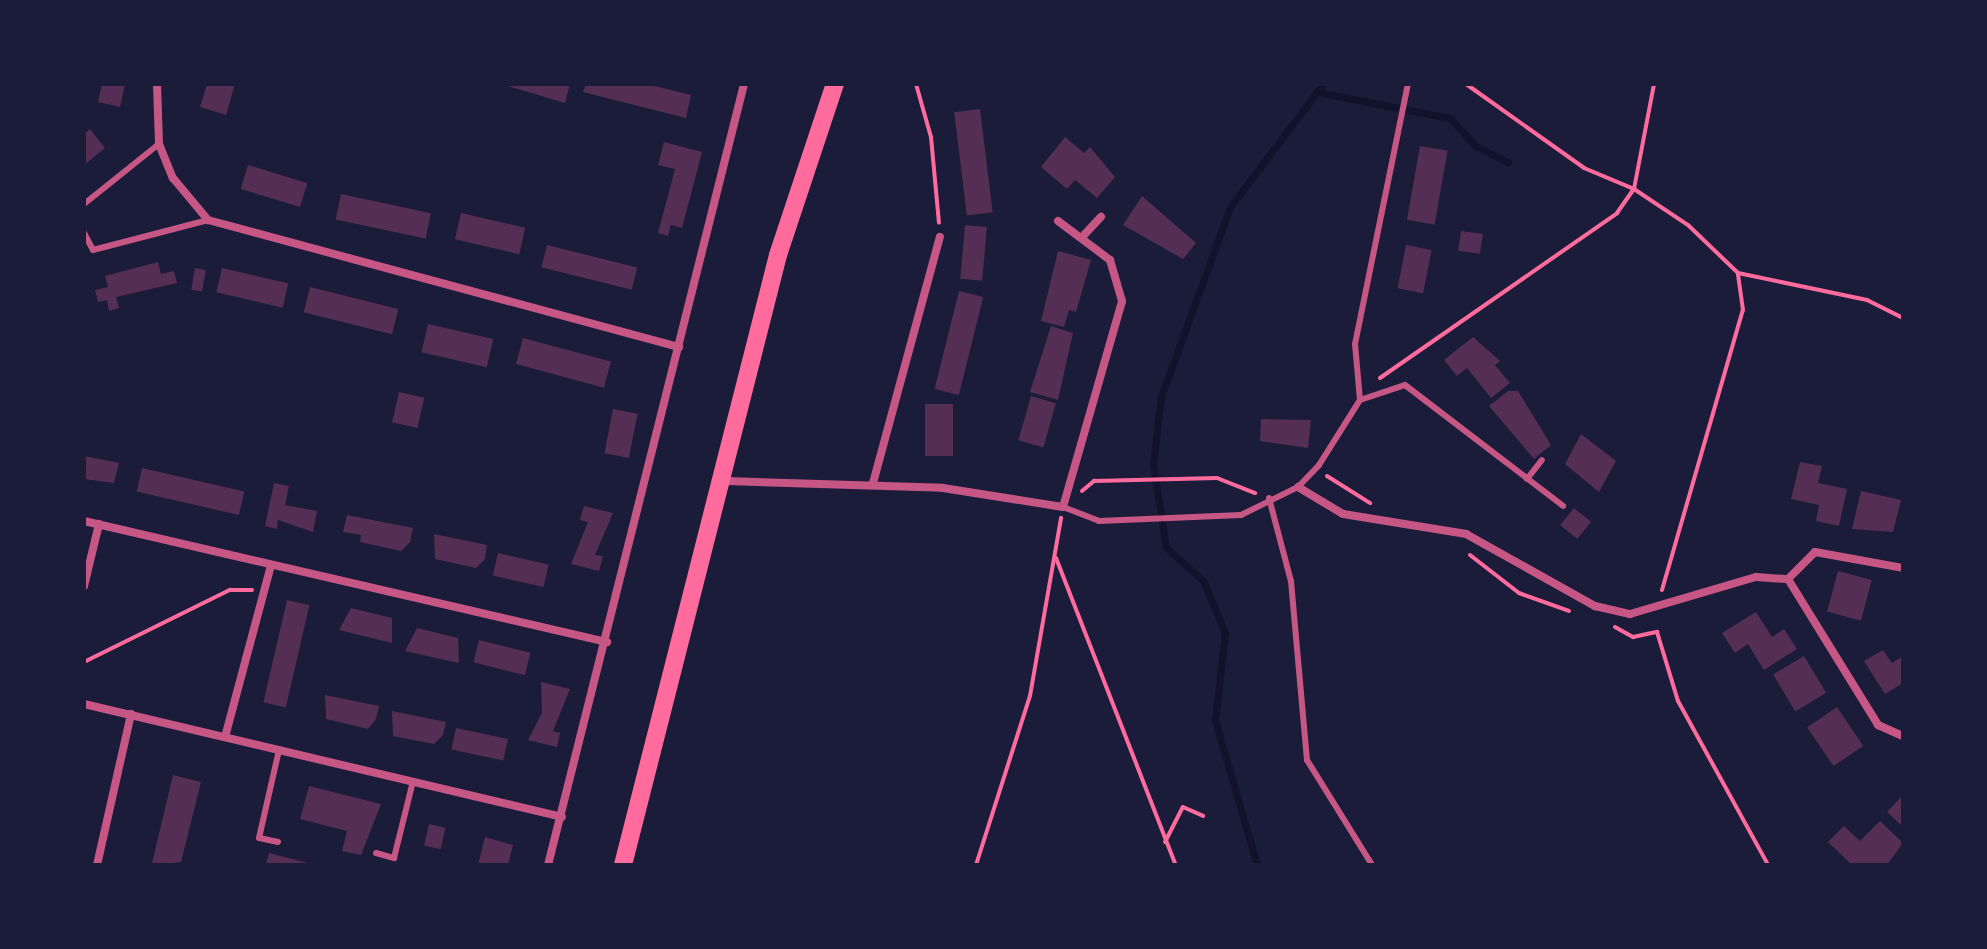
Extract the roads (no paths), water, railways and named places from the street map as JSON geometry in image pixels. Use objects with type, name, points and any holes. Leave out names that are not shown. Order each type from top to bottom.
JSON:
[{"type":"main road","points":[[623,865],[726,481],[778,255],[835,84]]},
{"type":"street","points":[[157,84],[159,144],[173,178],[208,220],[679,347]]},
{"type":"street","points":[[548,865],[607,642],[744,84]]},
{"type":"street","points":[[1084,235],[1101,217]]},
{"type":"street","points":[[726,481],[873,483],[1063,507],[1122,301],[1110,260],[1084,235],[1058,221]]},
{"type":"street","points":[[873,483],[940,237]]},
{"type":"street","points":[[1298,487],[1343,514],[1466,534],[1531,564],[1595,606],[1630,614],[1659,608],[1756,577],[1788,579],[1815,552],[1903,568]]},
{"type":"street","points":[[84,521],[607,642]]},
{"type":"street","points":[[84,586],[99,524]]},
{"type":"street","points":[[225,737],[271,565]]},
{"type":"street","points":[[1788,579],[1878,725],[1903,736]]},
{"type":"street","points":[[84,704],[562,817]]},
{"type":"street","points":[[97,865],[131,714]]},
{"type":"lane","points":[[1063,507],[1099,521],[1241,515],[1269,498],[1298,487],[1315,468],[1360,400],[1355,344],[1407,87]]},
{"type":"lane","points":[[84,204],[159,144]]},
{"type":"lane","points":[[84,233],[93,250],[208,220]]},
{"type":"lane","points":[[1360,400],[1405,385],[1563,506]]},
{"type":"lane","points":[[1527,479],[1542,460]]},
{"type":"lane","points":[[1269,498],[1291,581],[1307,760],[1372,865]]},
{"type":"lane","points":[[278,842],[259,838],[279,750]]},
{"type":"lane","points":[[376,853],[394,858],[413,781]]},
{"type":"waterway","points":[[1257,865],[1215,720],[1225,633],[1204,582],[1166,547],[1153,464],[1161,397],[1230,207],[1323,84]]},
{"type":"waterway","points":[[1322,93],[1450,118],[1476,146],[1508,162]]}]
